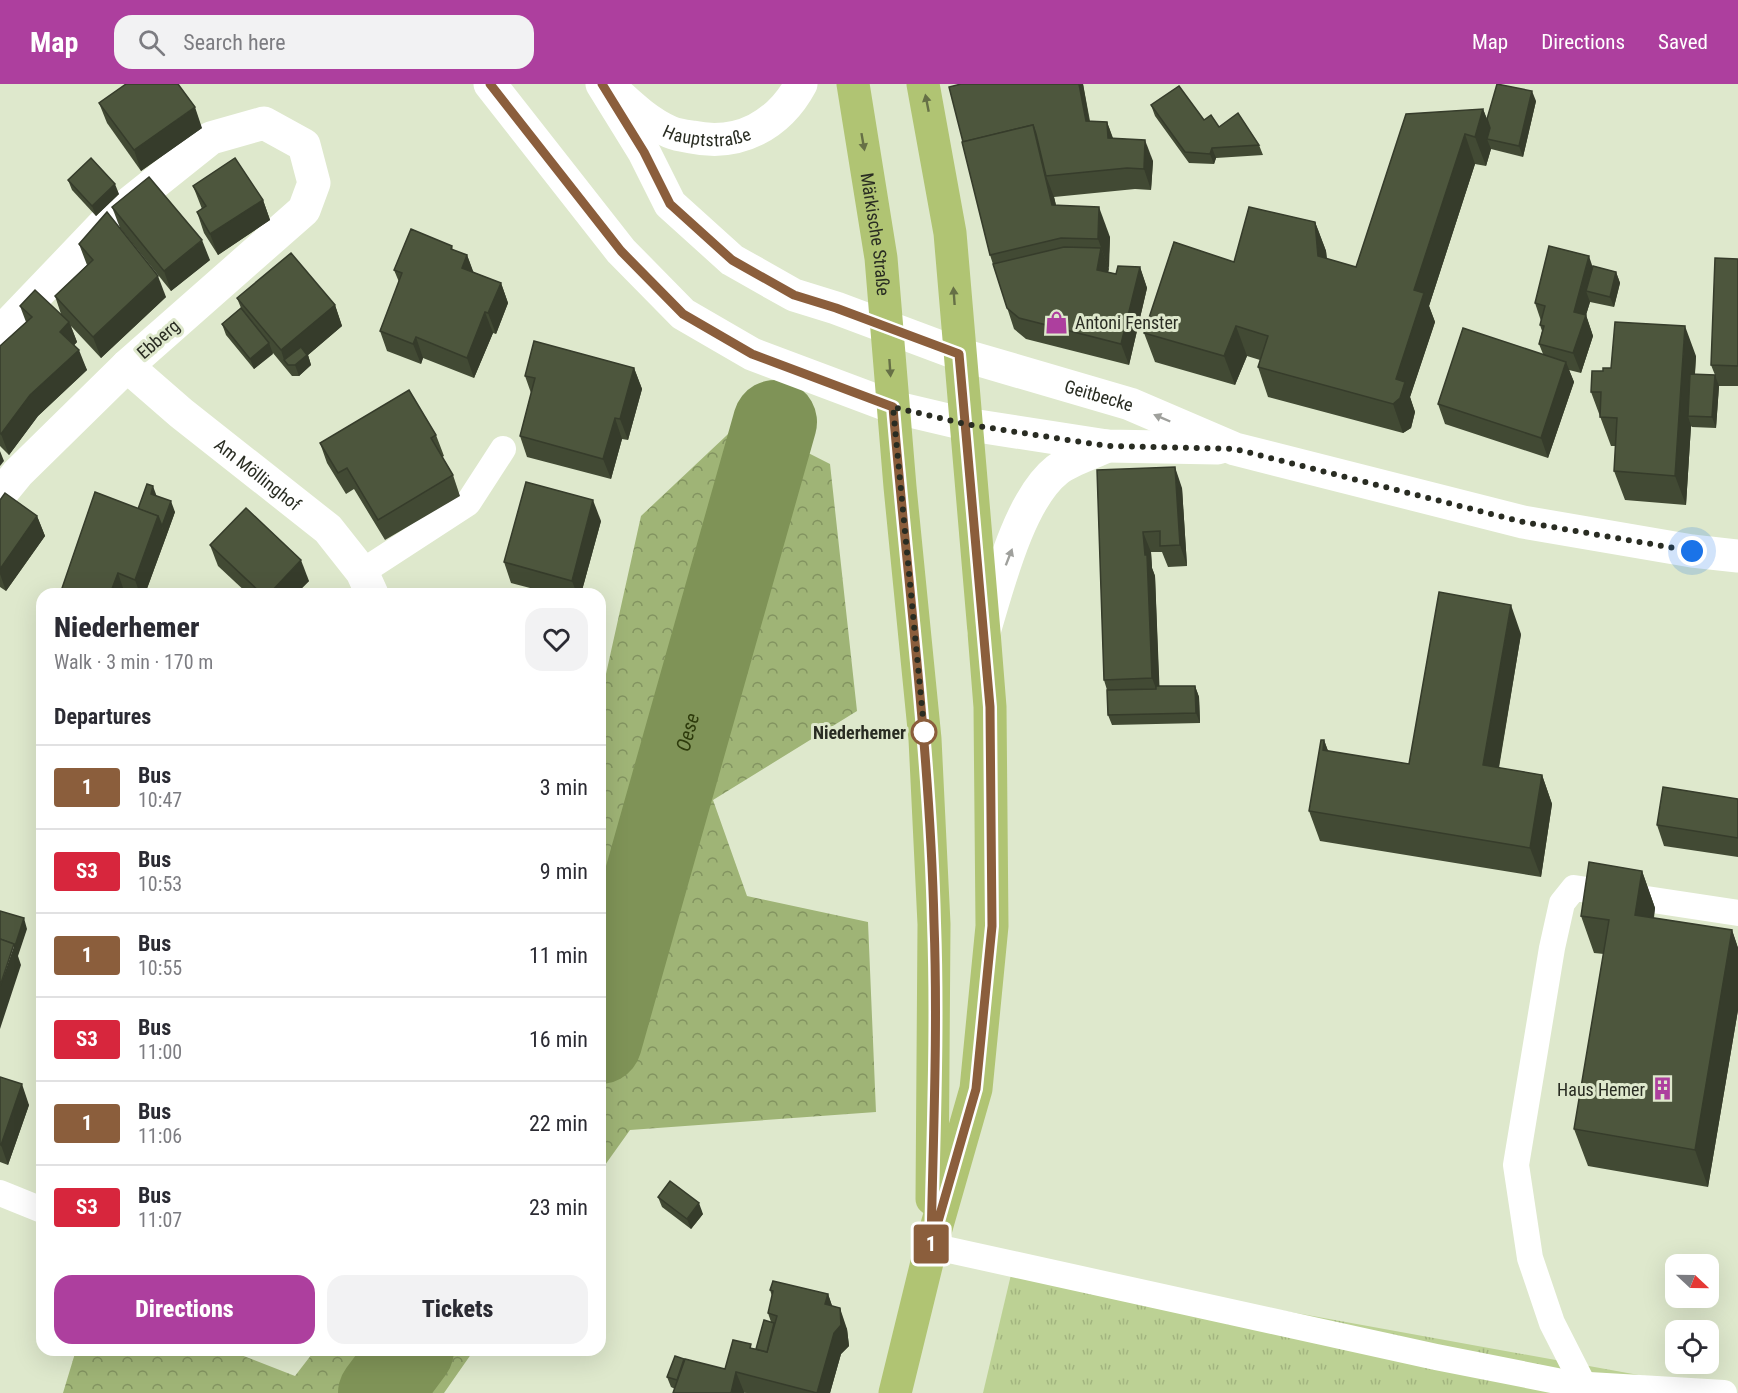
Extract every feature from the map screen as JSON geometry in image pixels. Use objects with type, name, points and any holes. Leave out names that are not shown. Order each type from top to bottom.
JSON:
[{"type":"main road","name":"Märkische Straße","points":[[853,84],[878,231],[925,739],[934,924],[931,1246]]},
{"type":"main road","points":[[895,1393],[931,1246],[976,1089],[992,926],[990,707],[984,632],[950,233],[923,84]]},
{"type":"street","points":[[490,84],[621,251],[683,314],[752,354],[893,407],[965,424]]},
{"type":"street","name":"Hauptstraße","points":[[602,84],[644,152],[670,204],[732,260],[794,295],[836,308],[959,354]]},
{"type":"street","name":"Hauptstraße","points":[[607,84],[645,118],[671,133],[701,139],[727,139],[751,134],[773,119],[794,96],[801,84]]},
{"type":"street","name":"Ebberg","points":[[0,333],[108,221],[212,138],[264,123],[304,145],[314,183],[304,210],[127,366],[18,473],[0,495]]},
{"type":"street","name":"Geitbecke","points":[[959,354],[1130,404],[1235,449],[1523,522],[1692,551],[1738,556]]},
{"type":"street","name":"Am Möllinghof","points":[[127,366],[181,413],[328,529],[367,583]]},
{"type":"street","name":"Geitbecke","points":[[965,424],[1107,446],[1235,449]]},
{"type":"street","points":[[984,632],[1002,574],[1026,512],[1041,488],[1058,469],[1107,446]]},
{"type":"lane","points":[[367,583],[468,503],[503,449]]},
{"type":"lane","points":[[1583,1384],[1552,1323],[1530,1258],[1516,1165],[1552,948],[1562,903],[1574,888],[1738,913]]},
{"type":"lane","points":[[0,1193],[36,1208]]},
{"type":"lane","points":[[931,1246],[1425,1355],[1583,1384],[1724,1393]]},
{"type":"green space","points":[[743,420],[830,464],[857,711],[713,800],[747,896],[868,922],[876,1112],[630,1130],[606,1164],[606,674],[641,516]]},
{"type":"green space","points":[[1014,1262],[1738,1393],[983,1393]]},
{"type":"green space","points":[[74,1356],[243,1356],[295,1376],[310,1356],[470,1356],[444,1393],[63,1393]]},
{"type":"building","points":[[126,84],[178,84],[195,107],[134,150],[99,103]]},
{"type":"building","points":[[961,84],[1079,84],[1086,121],[1107,122],[1108,138],[1145,140],[1144,169],[1127,168],[1046,176],[1033,125],[963,142],[949,87]]},
{"type":"building","points":[[1497,84],[1532,91],[1519,146],[1487,139],[1490,128],[1487,119]]},
{"type":"building","points":[[1179,86],[1204,120],[1211,115],[1219,127],[1238,113],[1259,145],[1212,148],[1210,154],[1185,152],[1151,105]]},
{"type":"building","points":[[1483,109],[1475,137],[1465,134],[1414,290],[1424,293],[1396,379],[1405,382],[1400,398],[1393,404],[1258,367],[1268,336],[1236,326],[1224,356],[1144,333],[1174,242],[1234,262],[1249,207],[1315,222],[1318,256],[1356,267],[1406,114]]},
{"type":"building","points":[[1033,125],[1052,205],[1099,207],[1098,239],[1061,238],[990,255],[962,142]]},
{"type":"building","points":[[91,158],[115,184],[92,206],[68,180]]},
{"type":"building","points":[[235,158],[263,200],[210,234],[197,212],[206,206],[193,186]]},
{"type":"building","points":[[149,177],[202,240],[164,271],[112,207]]},
{"type":"building","points":[[107,212],[158,276],[93,337],[55,296],[93,260],[79,244]]},
{"type":"building","points":[[411,229],[452,246],[451,249],[467,255],[462,268],[501,283],[488,313],[485,312],[467,358],[416,337],[413,344],[380,331],[402,273],[394,270]]},
{"type":"building","points":[[1549,246],[1589,256],[1574,312],[1586,315],[1573,353],[1539,344],[1544,326],[1540,325],[1545,306],[1535,303]]},
{"type":"building","points":[[1064,247],[1101,248],[1097,270],[1116,274],[1118,266],[1140,267],[1121,344],[1019,318],[1007,308],[993,264]]},
{"type":"building","points":[[291,253],[335,305],[281,350],[237,298]]},
{"type":"building","points":[[1715,258],[1738,259],[1738,366],[1711,365]]},
{"type":"building","points":[[1593,266],[1616,272],[1610,297],[1586,291]]},
{"type":"building","points":[[35,290],[69,322],[60,332],[79,350],[30,395],[1,434],[0,346],[32,317],[20,306]]},
{"type":"building","points":[[241,308],[269,343],[250,359],[222,324]]},
{"type":"building","points":[[1615,322],[1685,326],[1675,476],[1614,471],[1617,418],[1600,417],[1601,392],[1591,392],[1592,371],[1611,368]]},
{"type":"building","points":[[1463,328],[1566,362],[1541,438],[1438,404]]},
{"type":"building","points":[[534,341],[634,368],[620,419],[615,418],[603,459],[520,436],[535,378],[525,376]]},
{"type":"building","points":[[301,347],[307,355],[295,365],[288,365],[284,360]]},
{"type":"building","points":[[1690,374],[1715,375],[1712,417],[1688,416]]},
{"type":"building","points":[[409,390],[436,435],[431,438],[453,475],[378,520],[347,468],[338,473],[320,443]]},
{"type":"building","points":[[1175,467],[1180,545],[1160,546],[1160,531],[1143,532],[1145,555],[1147,555],[1152,678],[1104,680],[1097,470]]},
{"type":"building","points":[[526,482],[593,500],[572,581],[504,562]]},
{"type":"building","points":[[147,484],[153,486],[151,494],[171,501],[162,526],[158,516],[138,509]]},
{"type":"building","points":[[95,492],[158,516],[135,580],[118,573],[112,588],[62,588]]},
{"type":"building","points":[[5,493],[37,516],[0,569],[0,500]]},
{"type":"building","points":[[246,508],[301,560],[275,588],[256,588],[210,545]]},
{"type":"building","points":[[1439,592],[1511,605],[1483,765],[1542,775],[1530,848],[1309,811],[1321,740],[1324,740],[1323,750],[1409,764]]},
{"type":"building","points":[[1156,686],[1195,686],[1196,713],[1108,715],[1107,690],[1156,689]]},
{"type":"building","points":[[1663,787],[1738,799],[1738,838],[1657,825]]},
{"type":"building","name":"Haus Hemer","points":[[1589,862],[1642,871],[1635,915],[1732,930],[1695,1150],[1574,1129],[1609,920],[1581,916]]},
{"type":"building","points":[[0,911],[24,918],[15,946],[0,939]]},
{"type":"building","points":[[0,939],[14,944],[0,986]]},
{"type":"building","points":[[0,1077],[22,1084],[1,1145],[0,1144]]},
{"type":"building","points":[[670,1181],[699,1203],[687,1219],[658,1197]]},
{"type":"building","points":[[773,1281],[828,1294],[825,1304],[840,1308],[841,1325],[834,1333],[817,1393],[736,1372],[731,1393],[673,1393],[685,1359],[725,1369],[733,1340],[751,1344],[750,1348],[767,1352],[777,1316],[768,1313]]},
{"type":"building","points":[[764,1320],[774,1323],[767,1352],[756,1349]]},
{"type":"building","points":[[675,1356],[684,1359],[677,1380],[667,1377]]},
{"type":"waterway","name":"Oese","points":[[606,1021],[775,422]]},
{"type":"waterway","name":"Oese","points":[[380,1393],[408,1356]]},
{"type":"bus line","name":"1","points":[[490,84],[621,251],[683,314],[752,354],[893,407],[925,739],[934,924],[931,1246],[976,1089],[992,926],[990,707],[959,354],[836,308],[794,295],[732,260],[670,204],[644,152],[602,84]]},
{"type":"place","name":"Antoni Fenster","points":[[1057,322]]},
{"type":"place","name":"Niederhemer","points":[[924,732]]},
{"type":"place","name":"Haus Hemer","points":[[1663,1089]]},
{"type":"route","points":[[924,732],[925,739],[893,407],[965,424],[1107,446],[1235,449],[1523,522],[1692,551]]}]
